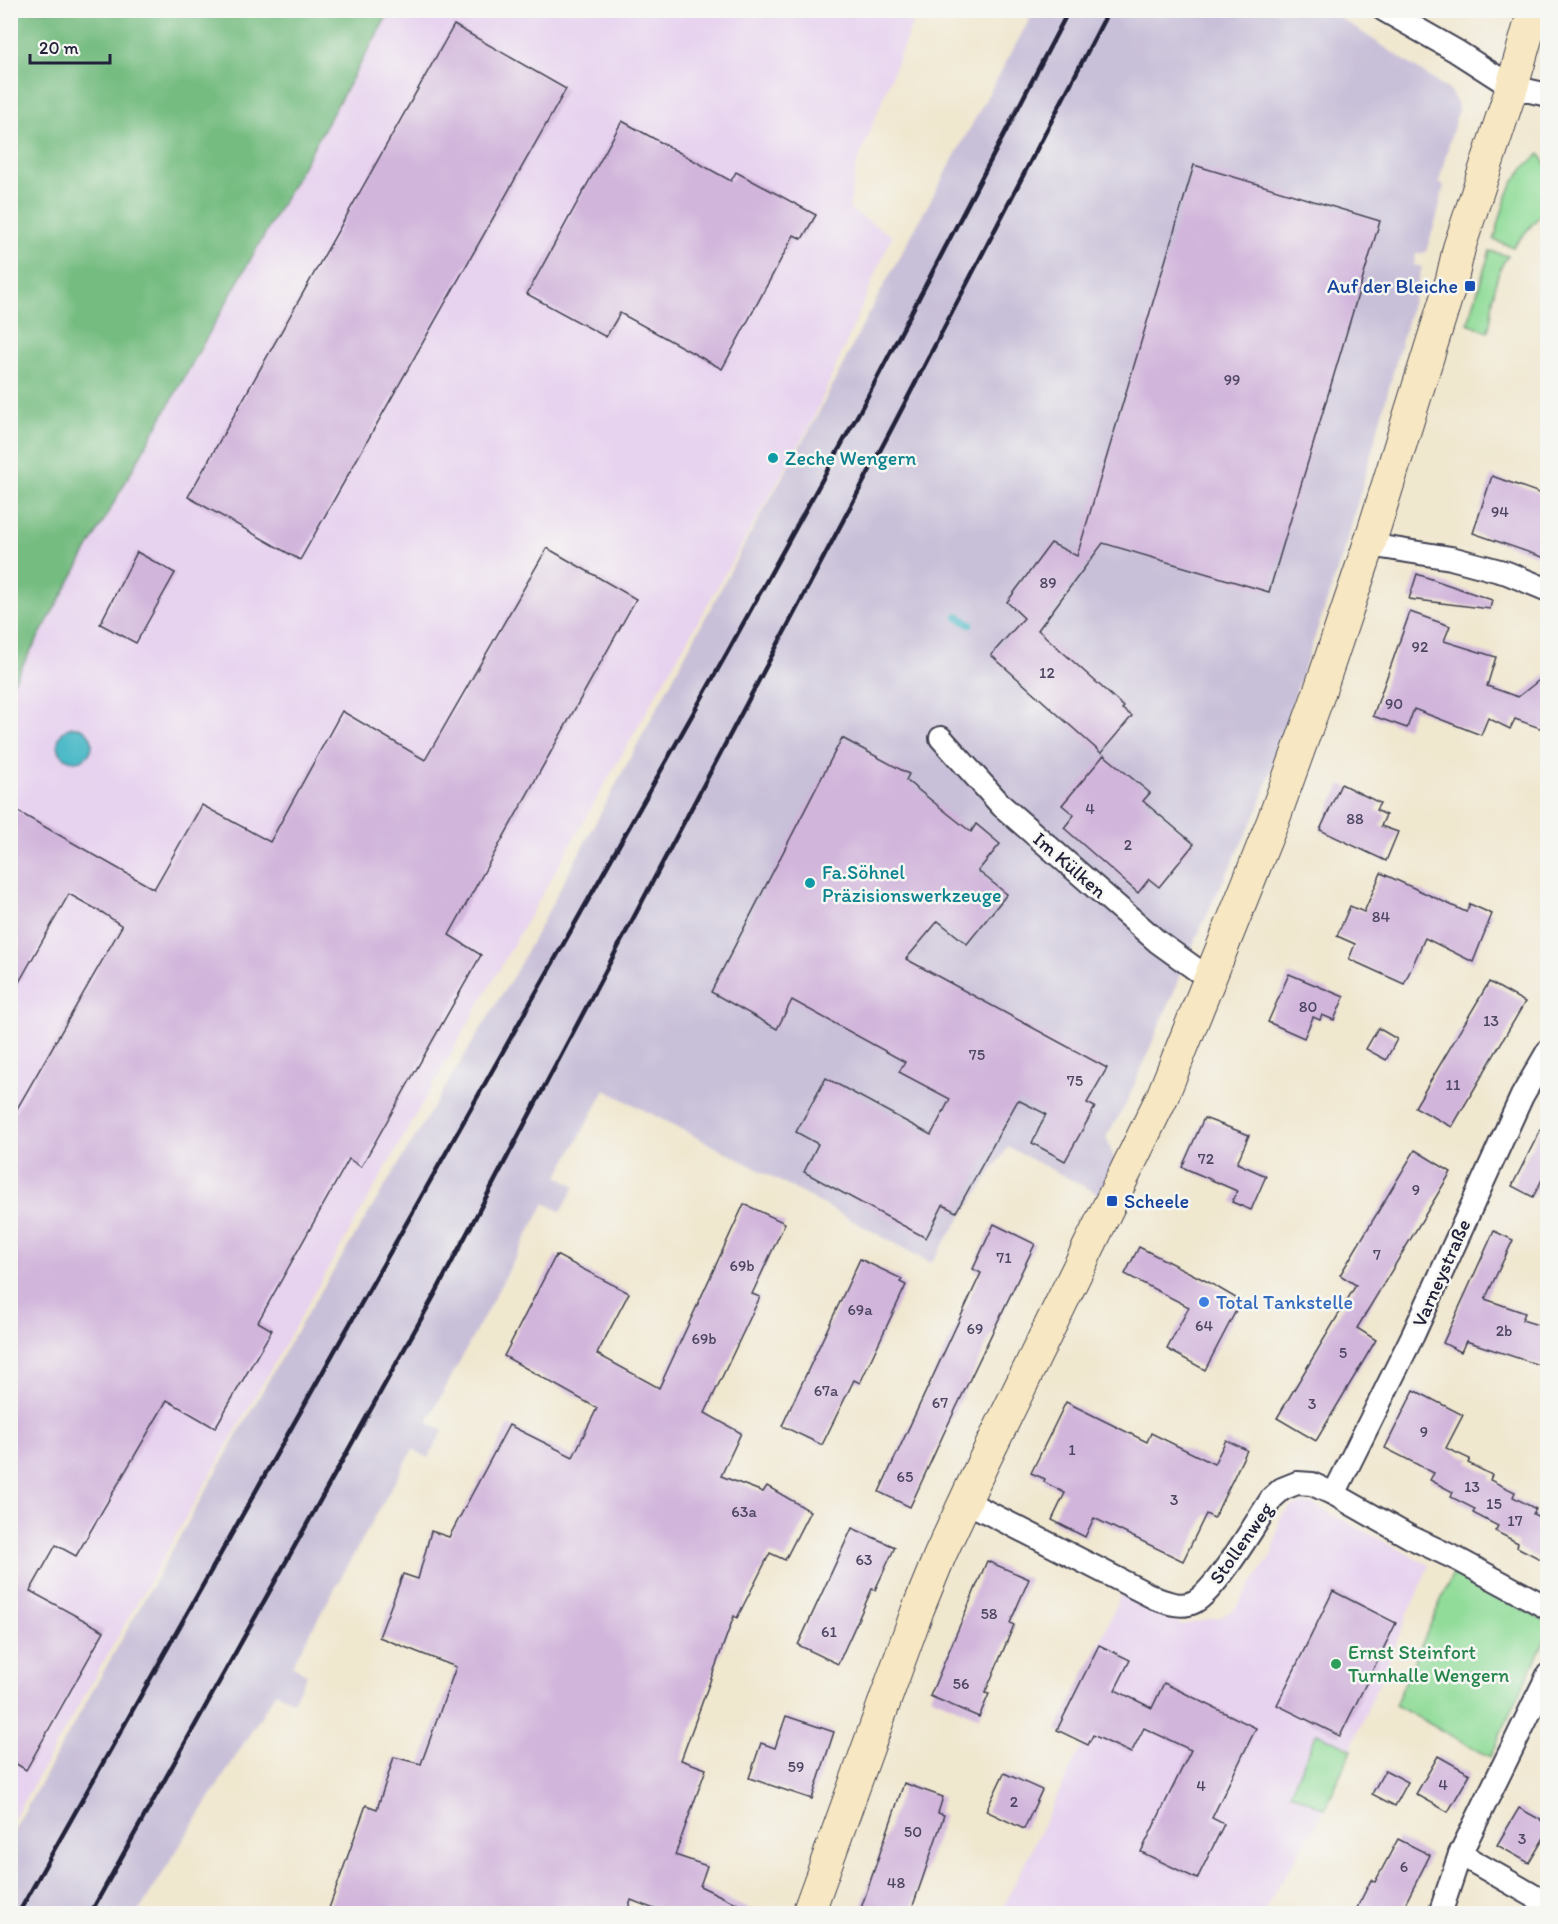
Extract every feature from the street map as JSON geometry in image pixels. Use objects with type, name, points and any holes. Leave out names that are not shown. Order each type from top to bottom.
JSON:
[{"type":"main road","points":[[808,1914],[918,1610],[965,1501],[1163,1095],[1274,821],[1369,545],[1534,10]]},
{"type":"street","points":[[1384,10],[1456,51],[1512,87],[1548,95]]},
{"type":"street","points":[[1369,545],[1451,558],[1507,573],[1548,590]]},
{"type":"street","name":"Im Külken","points":[[941,738],[1002,806],[1158,942],[1197,970],[1211,977]]},
{"type":"street","name":"Varneystraße","points":[[1334,1494],[1413,1335],[1522,1096],[1548,1051]]},
{"type":"street","name":"Stollenweg","points":[[965,1501],[1147,1594],[1175,1605],[1193,1602],[1214,1584],[1272,1498],[1282,1489],[1297,1483],[1312,1484],[1548,1608]]},
{"type":"street","points":[[1440,1914],[1461,1854],[1548,1675]]},
{"type":"street","points":[[1461,1854],[1548,1904]]},
{"type":"shaded area","points":[[390,11],[917,11],[856,167],[849,209],[892,236],[813,420],[11,1824],[11,686]]},
{"type":"shaded area","points":[[1034,11],[1330,11],[1449,90],[1457,103],[1458,110],[1439,182],[1444,186],[1437,217],[1426,252],[1416,254],[1414,265],[1422,267],[1346,545],[1259,808],[1206,916],[1126,1104],[1106,1137],[1122,1179],[1112,1201],[1008,1147],[931,1263],[605,1090],[558,1176],[575,1186],[561,1212],[545,1203],[427,1422],[443,1431],[428,1458],[413,1449],[292,1665],[307,1675],[293,1701],[276,1692],[138,1913],[11,1914],[11,1835],[290,1342],[515,973],[748,538],[815,420],[870,311]]},
{"type":"shaded area","points":[[1312,1504],[1429,1565],[1325,1809],[1263,1913],[1015,1914],[1003,1908],[1083,1743],[1057,1730],[1099,1645],[1121,1594],[1182,1625],[1221,1617],[1235,1609],[1273,1553],[1279,1522],[1283,1514],[1291,1507]]},
{"type":"green space","points":[[390,11],[11,686],[10,12]]},
{"type":"green space","points":[[1540,154],[1547,166],[1547,207],[1513,247],[1494,240],[1514,182],[1520,172]]},
{"type":"green space","points":[[1490,251],[1508,256],[1498,274],[1488,332],[1468,323]]},
{"type":"green space","points":[[1453,1573],[1547,1622],[1547,1635],[1490,1757],[1395,1705]]},
{"type":"green space","points":[[1317,1733],[1352,1749],[1325,1809],[1290,1793]]},
{"type":"water","points":[[75,727],[87,732],[92,744],[87,756],[75,761],[63,756],[58,744],[63,732]]},
{"type":"building","points":[[454,25],[566,89],[300,560],[188,497]]},
{"type":"building","points":[[622,121],[731,181],[736,172],[816,215],[802,239],[794,235],[722,369],[620,313],[606,337],[527,294]]},
{"type":"building","points":[[1194,165],[1380,221],[1269,592],[1103,543],[1038,630],[1132,716],[1101,753],[991,655],[1024,618],[1007,602],[1051,543],[1077,556]]},
{"type":"building","points":[[1492,476],[1548,496],[1548,559],[1473,533]]},
{"type":"building","points":[[547,548],[636,599],[449,935],[481,955],[361,1167],[349,1159],[258,1322],[272,1330],[215,1428],[167,1400],[76,1556],[56,1545],[30,1591],[104,1631],[26,1770],[10,1760],[10,1121],[122,926],[69,894],[10,998],[10,823],[17,811],[154,889],[202,805],[270,842],[342,711],[425,760]]},
{"type":"building","points":[[137,552],[175,573],[136,643],[100,624]]},
{"type":"building","points":[[1417,574],[1492,600],[1490,609],[1409,599]]},
{"type":"building","points":[[1410,612],[1450,626],[1444,641],[1496,657],[1487,686],[1518,697],[1548,673],[1548,731],[1515,719],[1510,729],[1488,718],[1481,735],[1414,709],[1407,728],[1373,716]]},
{"type":"building","points":[[842,738],[909,774],[906,780],[971,832],[976,824],[1000,844],[978,871],[1007,894],[967,944],[938,921],[906,959],[1107,1068],[1087,1103],[1095,1107],[1065,1161],[1032,1143],[1046,1114],[1018,1100],[956,1212],[943,1205],[926,1238],[804,1172],[818,1144],[796,1132],[826,1078],[931,1135],[950,1099],[899,1072],[905,1062],[792,1000],[777,1029],[711,992]]},
{"type":"building","points":[[1104,755],[1150,793],[1143,801],[1194,844],[1159,887],[1149,879],[1138,893],[1064,828],[1074,815],[1062,805]]},
{"type":"building","points":[[1341,784],[1380,803],[1376,810],[1386,815],[1381,826],[1398,832],[1386,861],[1320,830]]},
{"type":"building","points":[[1381,873],[1466,912],[1470,904],[1492,914],[1473,962],[1425,938],[1404,984],[1349,959],[1355,944],[1337,936],[1350,906],[1364,912]]},
{"type":"building","points":[[1289,974],[1344,997],[1334,1020],[1322,1015],[1320,1020],[1313,1017],[1304,1038],[1268,1022]]},
{"type":"building","points":[[1489,982],[1525,1002],[1452,1127],[1415,1107]]},
{"type":"building","points":[[1378,1028],[1397,1039],[1386,1060],[1366,1049]]},
{"type":"building","points":[[1548,1115],[1548,1168],[1533,1197],[1512,1186]]},
{"type":"building","points":[[1204,1118],[1249,1135],[1237,1163],[1266,1176],[1251,1210],[1232,1202],[1237,1191],[1182,1167]]},
{"type":"building","points":[[1415,1150],[1451,1172],[1357,1328],[1376,1340],[1316,1441],[1277,1418],[1356,1285],[1340,1275]]},
{"type":"building","points":[[744,1204],[785,1223],[752,1294],[760,1297],[705,1413],[741,1433],[721,1476],[763,1492],[767,1486],[810,1511],[785,1560],[770,1553],[737,1618],[734,1616],[681,1760],[706,1769],[675,1855],[707,1866],[700,1886],[758,1914],[667,1914],[631,1900],[626,1914],[327,1914],[366,1805],[377,1809],[394,1757],[421,1764],[456,1667],[379,1637],[403,1574],[418,1579],[431,1531],[449,1537],[509,1425],[573,1457],[597,1408],[504,1356],[556,1255],[629,1293],[597,1354],[659,1388]]},
{"type":"building","points":[[994,1224],[1035,1244],[910,1507],[879,1492],[981,1273],[973,1269]]},
{"type":"building","points":[[1494,1231],[1513,1240],[1485,1299],[1525,1313],[1522,1320],[1548,1328],[1548,1368],[1466,1341],[1461,1352],[1443,1343]]},
{"type":"building","points":[[1139,1247],[1241,1301],[1205,1370],[1167,1349],[1189,1307],[1125,1274]]},
{"type":"building","points":[[860,1259],[902,1279],[900,1282],[906,1285],[860,1383],[854,1380],[822,1445],[782,1426]]},
{"type":"building","points":[[1414,1390],[1463,1415],[1446,1448],[1470,1459],[1468,1463],[1492,1475],[1490,1480],[1515,1492],[1513,1497],[1536,1509],[1533,1514],[1548,1521],[1548,1545],[1540,1559],[1517,1547],[1518,1543],[1495,1531],[1498,1526],[1473,1513],[1475,1509],[1451,1497],[1453,1492],[1430,1480],[1434,1473],[1385,1448]]},
{"type":"building","points":[[1066,1402],[1147,1442],[1151,1433],[1214,1464],[1226,1440],[1247,1450],[1214,1518],[1206,1514],[1183,1561],[1094,1518],[1085,1537],[1052,1520],[1065,1493],[1044,1482],[1045,1479],[1031,1473]]},
{"type":"building","points":[[852,1528],[895,1547],[875,1590],[872,1589],[838,1664],[798,1645]]},
{"type":"building","points":[[987,1561],[1029,1579],[1010,1623],[1014,1625],[985,1693],[989,1694],[979,1717],[930,1696]]},
{"type":"building","name":"Ernst Steinfort Turnhalle Wengern","points":[[1333,1591],[1396,1623],[1340,1736],[1277,1705]]},
{"type":"building","points":[[1099,1645],[1130,1660],[1115,1690],[1152,1708],[1164,1683],[1256,1728],[1212,1818],[1224,1824],[1197,1879],[1141,1852],[1191,1750],[1144,1728],[1131,1753],[1093,1735],[1088,1745],[1057,1730]]},
{"type":"building","points":[[786,1716],[834,1732],[812,1799],[749,1778],[761,1743],[775,1748]]},
{"type":"building","points":[[1438,1756],[1470,1774],[1448,1812],[1416,1794]]},
{"type":"building","points":[[1385,1770],[1408,1782],[1395,1806],[1372,1794]]},
{"type":"building","points":[[1004,1773],[1042,1790],[1024,1829],[986,1811]]},
{"type":"building","points":[[904,1783],[943,1797],[938,1813],[944,1815],[922,1880],[910,1914],[859,1914]]},
{"type":"building","points":[[1519,1808],[1548,1824],[1548,1831],[1529,1863],[1497,1845]]},
{"type":"building","points":[[1398,1839],[1430,1855],[1400,1914],[1354,1914],[1371,1880],[1375,1882]]},
{"type":"waterway","points":[[958,617],[970,624]]},
{"type":"railway","points":[[18,1914],[727,653],[861,409],[1069,10]]},
{"type":"railway","points":[[90,1914],[435,1294],[893,426],[1109,10]]},
{"type":"place","name":"Auf der Bleiche","points":[[1470,286]]},
{"type":"place","name":"Zeche Wengern","points":[[773,458]]},
{"type":"place","name":"Fa.Söhnel Präzisionswerkzeuge","points":[[810,883]]},
{"type":"place","name":"Scheele","points":[[1112,1201]]},
{"type":"place","name":"Total Tankstelle","points":[[1204,1302]]},
{"type":"place","name":"Ernst Steinfort Turnhalle Wengern","points":[[1336,1664]]}]
